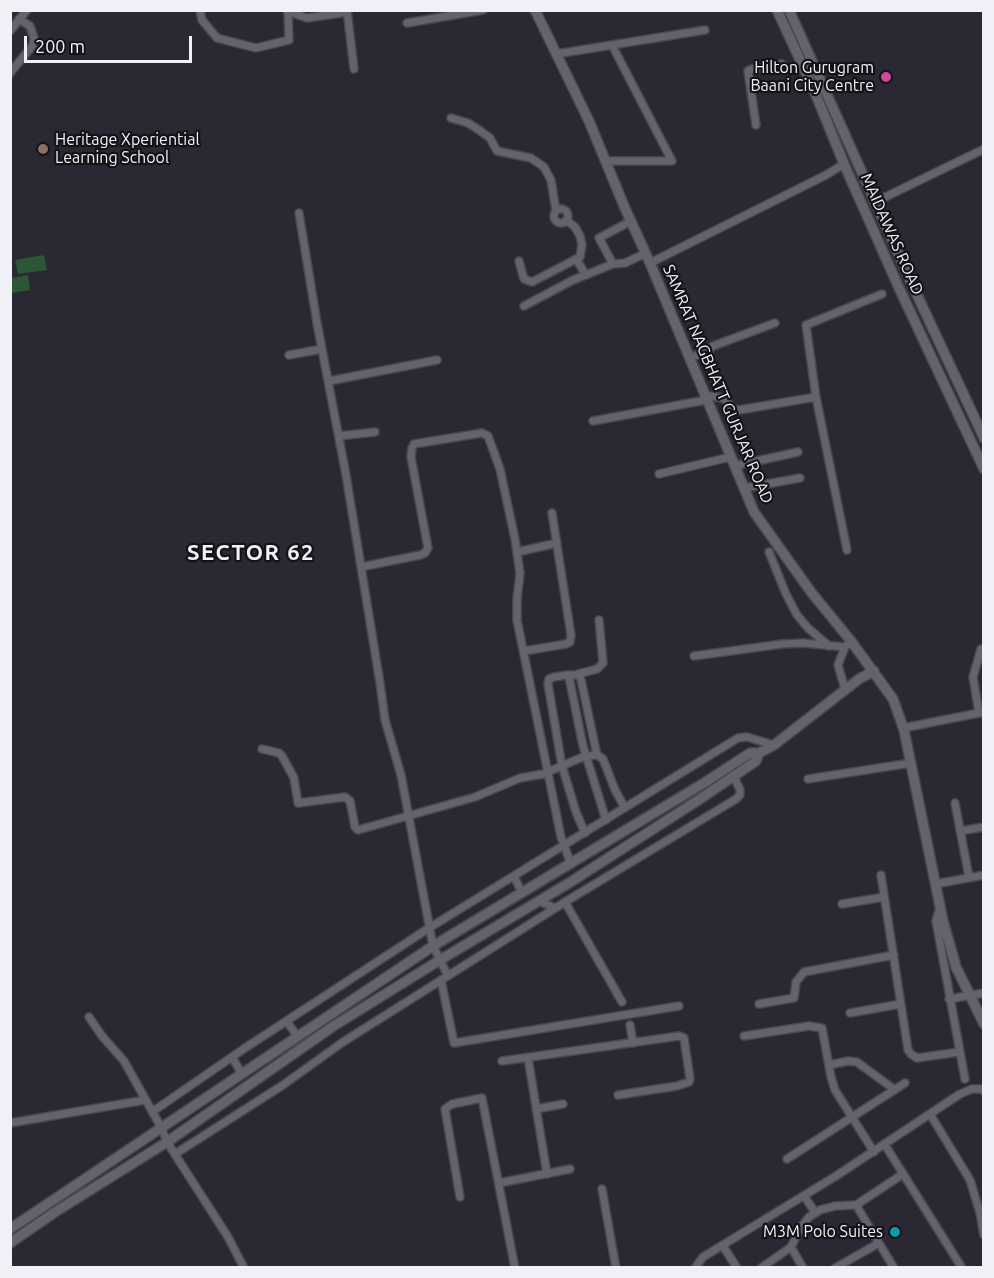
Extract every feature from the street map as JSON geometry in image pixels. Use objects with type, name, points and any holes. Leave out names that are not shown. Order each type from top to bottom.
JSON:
[{"type":"street","points":[[10,31],[27,10]]},
{"type":"street","points":[[201,10],[202,20],[217,38],[256,48],[290,40],[286,11],[307,18],[341,13],[342,10]]},
{"type":"street","points":[[347,10],[354,69]]},
{"type":"street","points":[[407,23],[483,10]]},
{"type":"street","name":"SAMRAT NAGBHATT GURJAR ROAD","points":[[535,10],[589,121],[754,512],[848,644],[874,671],[893,699],[903,728],[934,884],[956,967],[984,1024]]},
{"type":"street","name":"MAIDAWAS ROAD","points":[[777,10],[814,90],[844,164],[984,469]]},
{"type":"street","name":"MAIDAWAS ROAD","points":[[789,10],[984,438]]},
{"type":"street","points":[[10,73],[33,45],[34,38],[30,26],[19,20]]},
{"type":"street","points":[[556,54],[705,30]]},
{"type":"street","points":[[606,161],[672,161],[612,45]]},
{"type":"street","points":[[756,125],[748,71],[782,64]]},
{"type":"street","points":[[814,90],[823,84]]},
{"type":"street","points":[[451,118],[468,123],[479,130],[490,138],[497,151],[531,158],[544,167],[551,180],[556,220],[562,222],[566,220],[575,227],[580,236],[582,253],[532,282],[524,279],[519,261]]},
{"type":"street","points":[[875,202],[984,149]]},
{"type":"street","points":[[524,306],[613,264],[648,258],[826,175],[844,164]]},
{"type":"street","points":[[298,213],[339,436],[385,720],[409,815],[433,946],[448,976]]},
{"type":"street","points":[[613,264],[599,238],[631,221]]},
{"type":"street","points":[[576,258],[586,275]]},
{"type":"street","points":[[846,550],[816,397],[806,325],[882,294]]},
{"type":"street","points":[[690,358],[713,346],[775,323]]},
{"type":"street","points":[[289,355],[322,349]]},
{"type":"street","points":[[329,381],[437,360]]},
{"type":"street","points":[[593,421],[705,398],[723,398],[734,409],[739,410],[816,397]]},
{"type":"street","points":[[339,436],[375,432]]},
{"type":"street","points":[[361,567],[420,555],[428,548],[411,457],[414,444],[482,433],[488,435],[500,469],[517,552],[520,573],[517,620],[563,846],[571,864]]},
{"type":"street","points":[[659,474],[798,452]]},
{"type":"street","points":[[744,488],[800,478]]},
{"type":"street","points":[[524,651],[570,642],[572,635],[552,513]]},
{"type":"street","points":[[517,552],[557,543]]},
{"type":"street","points":[[769,552],[797,615],[829,646]]},
{"type":"street","points":[[585,833],[562,766],[548,684],[549,679],[554,677],[597,669],[603,663],[599,620]]},
{"type":"street","points":[[694,656],[782,644],[803,643],[829,646],[848,644]]},
{"type":"street","points":[[845,689],[838,665],[848,644]]},
{"type":"street","points":[[903,728],[981,713],[973,677],[981,649]]},
{"type":"street","points":[[10,1229],[433,946],[522,894],[750,753],[759,753],[774,745],[845,689],[874,671]]},
{"type":"street","points":[[578,674],[583,684],[597,755]]},
{"type":"street","points":[[567,675],[570,677],[585,756],[606,820]]},
{"type":"street","points":[[152,1112],[429,928],[738,738],[747,737],[774,745]]},
{"type":"street","points":[[262,749],[279,753],[282,756],[294,778],[298,803],[345,797],[350,801],[355,827],[358,830],[475,797],[520,778],[549,771],[585,756],[597,755],[603,759],[615,790],[626,808]]},
{"type":"street","points":[[10,1243],[166,1142],[312,1040],[574,880],[734,776],[756,761],[759,753]]},
{"type":"street","points":[[808,779],[911,763]]},
{"type":"street","points":[[175,1154],[343,1042],[555,908],[735,799],[740,795],[740,790],[734,776]]},
{"type":"street","points":[[955,802],[969,877]]},
{"type":"street","points":[[960,831],[984,827]]},
{"type":"street","points":[[881,875],[908,1050],[914,1058],[959,1052]]},
{"type":"street","points":[[934,884],[984,875]]},
{"type":"street","points":[[514,876],[522,894]]},
{"type":"street","points":[[573,897],[574,880]]},
{"type":"street","points":[[842,904],[884,897]]},
{"type":"street","points":[[539,901],[555,908]]},
{"type":"street","points":[[565,902],[622,1002]]},
{"type":"street","points":[[940,908],[936,921],[964,1079]]},
{"type":"street","points":[[759,1004],[794,998],[796,982],[804,972],[894,956]]},
{"type":"street","points":[[441,980],[454,1043],[679,1006]]},
{"type":"street","points":[[949,999],[984,993]]},
{"type":"street","points":[[850,1013],[901,1004]]},
{"type":"street","points":[[88,1017],[124,1061],[162,1129],[166,1142],[228,1237],[244,1268]]},
{"type":"street","points":[[287,1022],[298,1037]]},
{"type":"street","points":[[630,1025],[633,1043]]},
{"type":"street","points":[[744,1036],[819,1026],[824,1031],[835,1090],[874,1152]]},
{"type":"street","points":[[501,1061],[683,1037],[689,1082],[681,1086],[618,1095]]},
{"type":"street","points":[[232,1057],[242,1074]]},
{"type":"street","points":[[528,1058],[547,1174]]},
{"type":"street","points":[[829,1065],[848,1061],[857,1062],[894,1090]]},
{"type":"street","points":[[787,1159],[905,1083]]},
{"type":"street","points":[[695,1268],[703,1257],[874,1152],[960,1094],[972,1089],[984,1091]]},
{"type":"street","points":[[460,1197],[445,1109],[452,1104],[479,1098],[483,1100],[515,1268]]},
{"type":"street","points":[[10,1123],[144,1100]]},
{"type":"street","points":[[536,1109],[563,1104]]},
{"type":"street","points":[[930,1114],[970,1180],[982,1219],[984,1234]]},
{"type":"street","points":[[885,1145],[962,1268]]},
{"type":"street","points":[[499,1183],[570,1169]]},
{"type":"street","points":[[761,1268],[791,1247],[801,1227],[815,1212],[835,1206],[856,1205],[903,1174]]},
{"type":"street","points":[[602,1189],[616,1268]]},
{"type":"street","points":[[804,1196],[815,1212]]},
{"type":"street","points":[[856,1205],[894,1268]]},
{"type":"street","points":[[835,1268],[879,1243]]},
{"type":"street","points":[[723,1246],[736,1268]]},
{"type":"street","points":[[791,1247],[803,1268]]},
{"type":"green space","points":[[44,255],[47,270],[18,274],[15,260]]},
{"type":"green space","points":[[28,275],[30,290],[11,293],[11,278]]},
{"type":"place","name":"Hilton Gurugram Baani City Centre","points":[[886,77]]},
{"type":"place","name":"Heritage Xperiential Learning School","points":[[43,149]]},
{"type":"place","name":"M3M Polo Suites","points":[[895,1232]]},
{"type":"district","name":"SECTOR 62","points":[[251,553]]}]
